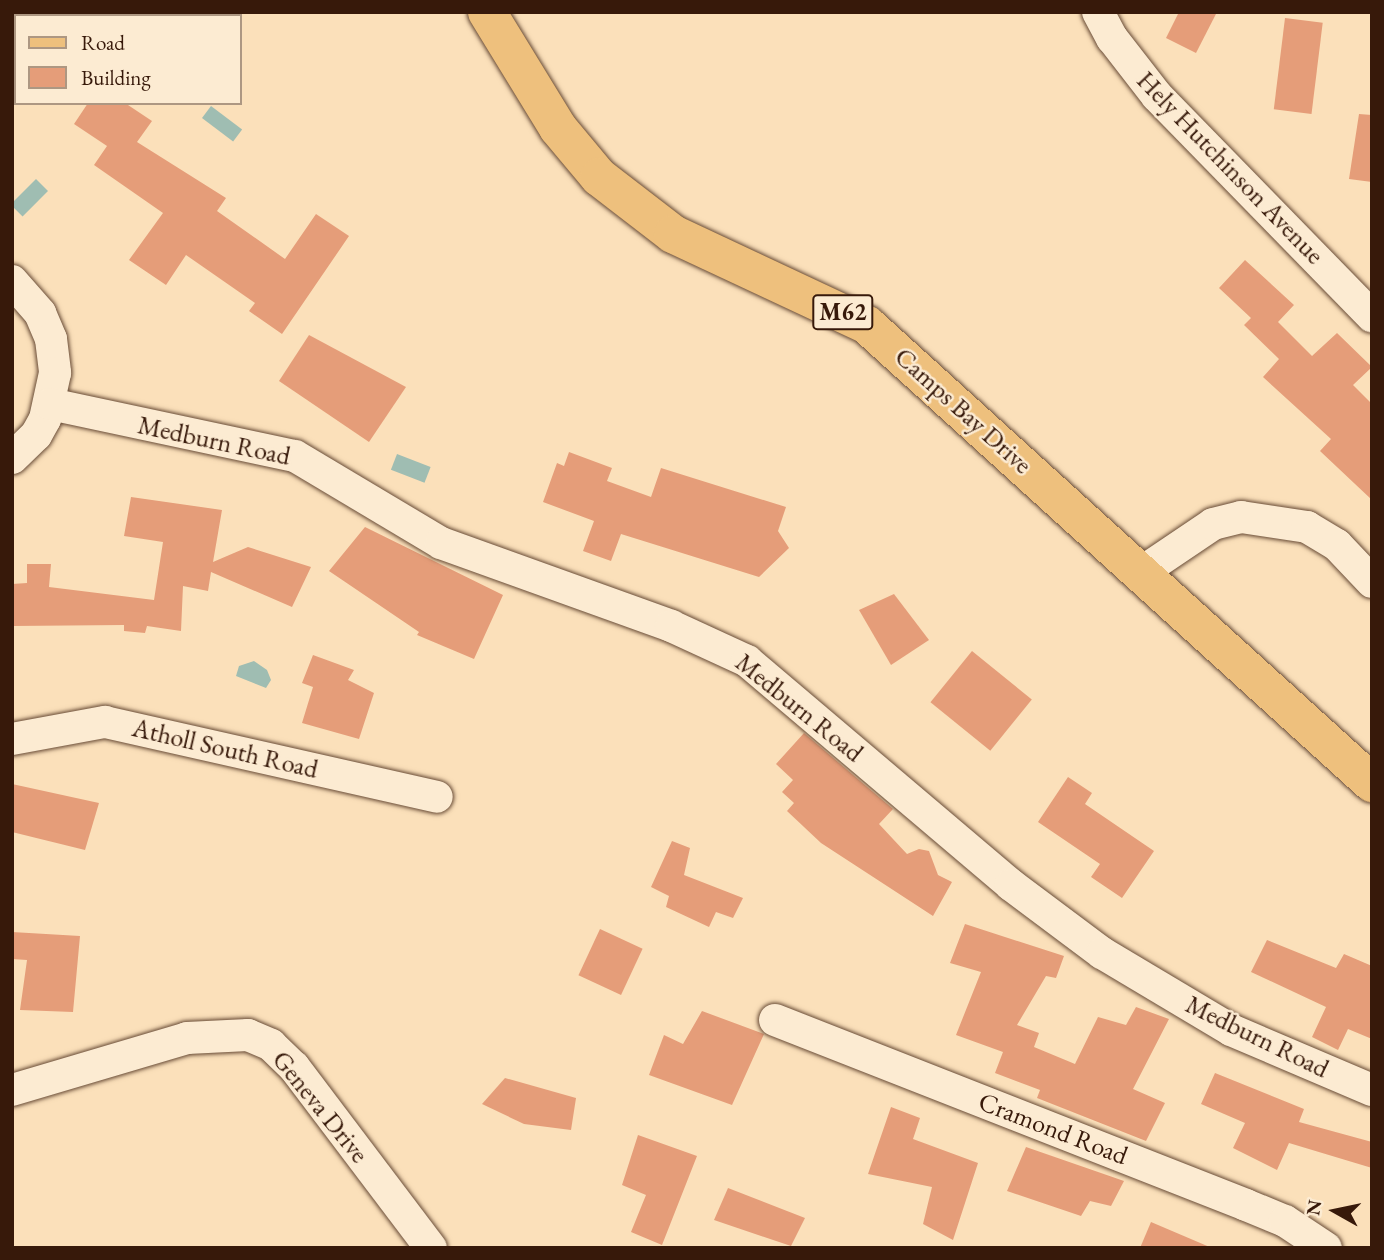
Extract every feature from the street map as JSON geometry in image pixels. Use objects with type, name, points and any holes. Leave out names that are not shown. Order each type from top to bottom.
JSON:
[{"type":"main road","name":"Camps Bay Drive","points":[[487,12],[558,128],[599,177],[673,234],[867,325],[1372,783]]},
{"type":"street","name":"Hely Hutchinson Avenue","points":[[1098,12],[1112,38],[1157,96],[1372,316]]},
{"type":"street","points":[[12,281],[40,313],[51,339],[55,373],[50,404],[36,435],[12,458]]},
{"type":"street","name":"Medburn Road","points":[[50,404],[295,456],[441,543],[671,626],[747,661],[1011,885],[1102,953],[1231,1030],[1372,1090]]},
{"type":"street","points":[[1139,574],[1213,523],[1241,517],[1307,527],[1338,545],[1372,582]]},
{"type":"street","name":"Atholl South Road","points":[[12,739],[105,722],[437,797]]},
{"type":"street","name":"Cramond Road","points":[[775,1020],[1256,1209],[1307,1233],[1326,1248]]},
{"type":"street","name":"Geneva Drive","points":[[12,1090],[187,1038],[248,1035],[271,1045],[294,1067],[431,1248]]},
{"type":"water","points":[[211,106],[242,129],[233,141],[202,118]]},
{"type":"water","points":[[36,179],[48,191],[23,216],[12,203]]},
{"type":"water","points":[[397,454],[431,467],[425,483],[391,470]]},
{"type":"water","points":[[254,661],[267,670],[271,680],[266,688],[236,676],[239,666]]},
{"type":"building","points":[[1179,12],[1217,12],[1196,53],[1166,38]]},
{"type":"building","points":[[1285,18],[1323,23],[1312,114],[1274,109]]},
{"type":"building","points":[[87,105],[128,105],[152,121],[137,142],[226,198],[217,211],[285,259],[316,214],[349,236],[282,334],[249,311],[255,303],[186,255],[166,285],[129,260],[163,213],[94,165],[107,146],[74,124]]},
{"type":"building","points":[[1359,114],[1372,115],[1372,182],[1349,179]]},
{"type":"building","points":[[1245,260],[1294,305],[1278,322],[1312,356],[1337,333],[1372,367],[1353,385],[1372,404],[1372,500],[1320,451],[1331,439],[1263,377],[1279,359],[1244,325],[1251,318],[1219,288]]},
{"type":"building","points":[[309,335],[406,387],[369,442],[279,381]]},
{"type":"building","points":[[569,452],[612,468],[607,481],[651,497],[661,468],[786,507],[778,531],[789,548],[759,577],[621,534],[611,561],[583,551],[594,521],[543,502],[557,463],[564,466]]},
{"type":"building","points":[[131,497],[222,510],[213,562],[248,547],[311,567],[292,607],[211,572],[208,591],[183,586],[181,631],[147,626],[145,633],[124,631],[124,625],[12,626],[12,584],[27,583],[27,564],[51,564],[49,587],[154,600],[163,542],[124,536]]},
{"type":"building","points":[[365,527],[503,595],[474,659],[417,635],[419,632],[329,571]]},
{"type":"building","points":[[894,594],[929,640],[891,665],[859,610]]},
{"type":"building","points":[[972,651],[1032,699],[990,751],[930,702]]},
{"type":"building","points":[[313,655],[354,670],[348,680],[374,693],[359,739],[302,723],[313,687],[302,683]]},
{"type":"building","points":[[804,733],[893,809],[879,824],[907,854],[919,849],[929,851],[938,875],[952,882],[933,916],[821,843],[787,811],[794,803],[782,792],[793,780],[776,764]]},
{"type":"building","points":[[1068,777],[1092,793],[1085,804],[1154,851],[1122,898],[1091,877],[1100,864],[1038,822]]},
{"type":"building","points":[[12,784],[99,803],[85,850],[12,832]]},
{"type":"building","points":[[672,841],[690,848],[684,875],[743,898],[733,918],[716,912],[709,927],[666,907],[669,896],[651,887]]},
{"type":"building","points":[[965,924],[1064,956],[1056,978],[1046,976],[1017,1025],[1039,1033],[1034,1047],[1075,1064],[1098,1017],[1126,1025],[1136,1007],[1169,1019],[1133,1089],[1165,1103],[1146,1141],[1037,1098],[1040,1090],[995,1073],[1003,1052],[956,1035],[981,972],[950,963]]},
{"type":"building","points":[[600,929],[643,949],[621,995],[578,975]]},
{"type":"building","points":[[12,932],[80,936],[73,1012],[20,1010],[27,960],[12,959]]},
{"type":"building","points":[[1267,940],[1336,968],[1344,954],[1372,966],[1372,1039],[1348,1029],[1338,1050],[1312,1037],[1326,1007],[1251,972]]},
{"type":"building","points":[[702,1011],[764,1034],[732,1105],[649,1075],[664,1035],[683,1044]]},
{"type":"building","points":[[1215,1073],[1304,1109],[1299,1122],[1372,1142],[1372,1168],[1289,1143],[1277,1170],[1233,1148],[1245,1123],[1201,1104]]},
{"type":"building","points":[[505,1078],[576,1098],[571,1130],[524,1124],[482,1104]]},
{"type":"building","points":[[891,1107],[920,1118],[913,1139],[978,1163],[953,1240],[923,1224],[932,1187],[868,1174]]},
{"type":"building","points":[[638,1135],[697,1156],[662,1245],[631,1232],[646,1195],[622,1185]]},
{"type":"building","points":[[1026,1147],[1124,1181],[1111,1206],[1090,1201],[1081,1216],[1007,1191]]},
{"type":"building","points":[[728,1188],[805,1218],[791,1246],[714,1220]]},
{"type":"building","points":[[1151,1222],[1212,1248],[1140,1248]]}]
